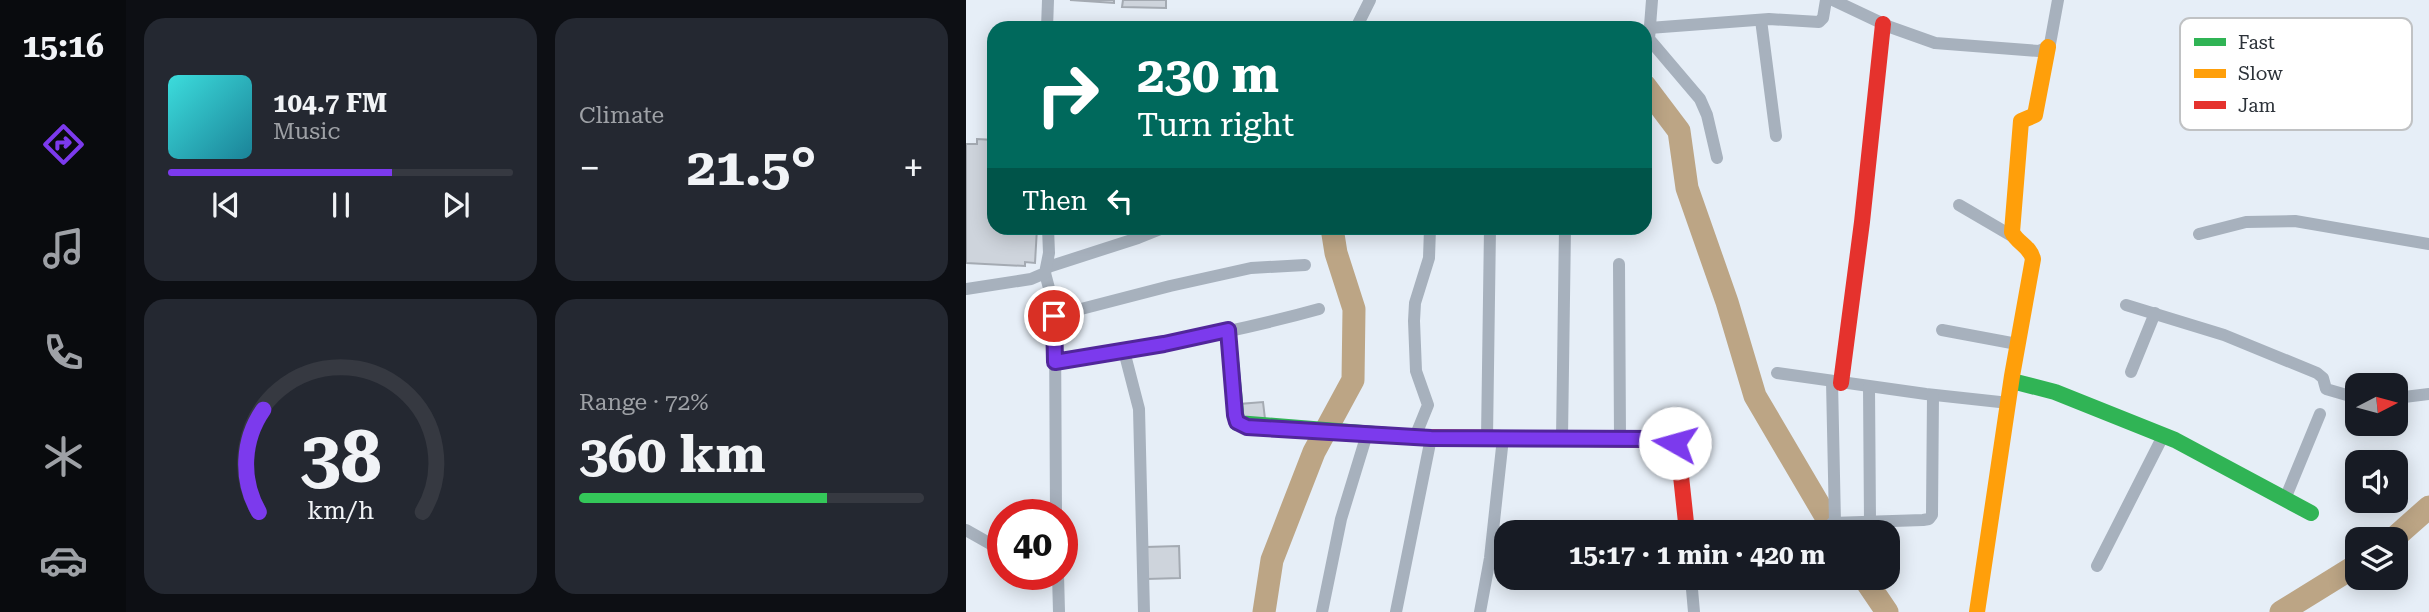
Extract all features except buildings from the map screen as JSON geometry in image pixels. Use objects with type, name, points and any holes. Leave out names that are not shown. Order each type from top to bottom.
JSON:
[{"type":"street","points":[[1047,21],[1048,0]]},
{"type":"street","points":[[1360,21],[1370,0]]},
{"type":"street","points":[[1650,21],[1652,0]]},
{"type":"street","points":[[1652,28],[1760,20],[1819,22],[1823,18],[1826,0]]},
{"type":"street","points":[[1833,0],[1882,24],[1935,43],[2039,51],[2048,47]]},
{"type":"street","points":[[2012,236],[2021,121],[2035,116],[2058,0]]},
{"type":"street","points":[[1760,20],[1776,136]]},
{"type":"street","points":[[1834,520],[1836,382],[1862,222],[1882,24]]},
{"type":"street","points":[[1652,44],[1700,99],[1707,115],[1717,158]]},
{"type":"street","points":[[1959,205],[2012,236],[2030,249],[2033,255],[2011,381],[1977,612]]},
{"type":"street","points":[[2199,234],[2246,222],[2295,221],[2429,244]]},
{"type":"street","points":[[1048,235],[1047,270],[1054,316],[1056,499]]},
{"type":"street","points":[[966,289],[1031,279],[1047,270],[1147,235]]},
{"type":"street","points":[[1396,612],[1428,405],[1416,371],[1414,321],[1415,303],[1429,258],[1430,235]]},
{"type":"street","points":[[1480,612],[1490,558],[1495,438],[1490,235]]},
{"type":"street","points":[[1562,438],[1565,235]]},
{"type":"street","points":[[1619,264],[1620,439]]},
{"type":"street","points":[[1054,316],[1251,268],[1305,265]]},
{"type":"street","points":[[2126,304],[2224,335],[2317,373],[2323,378],[2326,389],[2345,395]]},
{"type":"street","points":[[1055,362],[1273,322],[1319,309]]},
{"type":"street","points":[[2131,372],[2155,313]]},
{"type":"street","points":[[1228,330],[1237,422],[1247,427],[1423,437],[1664,439],[1675,443],[1681,468],[1685,520]]},
{"type":"street","points":[[1942,330],[2017,344]]},
{"type":"street","points":[[1124,351],[1139,409],[1144,612]]},
{"type":"street","points":[[1777,373],[1869,387],[2009,402]]},
{"type":"street","points":[[2011,381],[2056,392],[2163,436],[2311,513]]},
{"type":"street","points":[[1869,387],[1870,520]]},
{"type":"street","points":[[2408,397],[2429,394]]},
{"type":"street","points":[[1900,521],[1923,520],[1932,515],[1933,395]]},
{"type":"street","points":[[2285,499],[2320,414]]},
{"type":"street","points":[[1322,612],[1341,519],[1364,434]]},
{"type":"street","points":[[2097,566],[2163,436]]},
{"type":"street","points":[[966,530],[987,542]]},
{"type":"street","points":[[1058,590],[1059,612]]},
{"type":"street","points":[[1692,590],[1694,612]]},
{"type":"waterway","points":[[1652,95],[1679,131],[1687,188],[1727,302],[1755,396],[1828,520]]},
{"type":"waterway","points":[[1264,612],[1272,560],[1314,452],[1353,380],[1354,309],[1336,253],[1333,235]]},
{"type":"waterway","points":[[2406,527],[2429,507]]},
{"type":"waterway","points":[[2281,612],[2345,572]]},
{"type":"waterway","points":[[1872,590],[1887,612]]},
{"type":"traffic: fast","points":[[1228,330],[1237,423],[1412,437]]},
{"type":"traffic: fast","points":[[2012,381],[2055,392],[2175,440],[2311,513]]},
{"type":"traffic: slow","points":[[1977,612],[2012,376],[2033,259],[2012,232],[2021,121],[2035,115],[2048,47]]},
{"type":"traffic: jam","points":[[1841,383],[1862,222],[1883,24]]},
{"type":"traffic: jam","points":[[1412,437],[1671,440],[1678,448],[1686,520]]},
{"type":"route","points":[[1054,316],[1055,362],[1164,344],[1228,330],[1235,415],[1237,422],[1247,427],[1431,438],[1664,439],[1675,443]]}]
